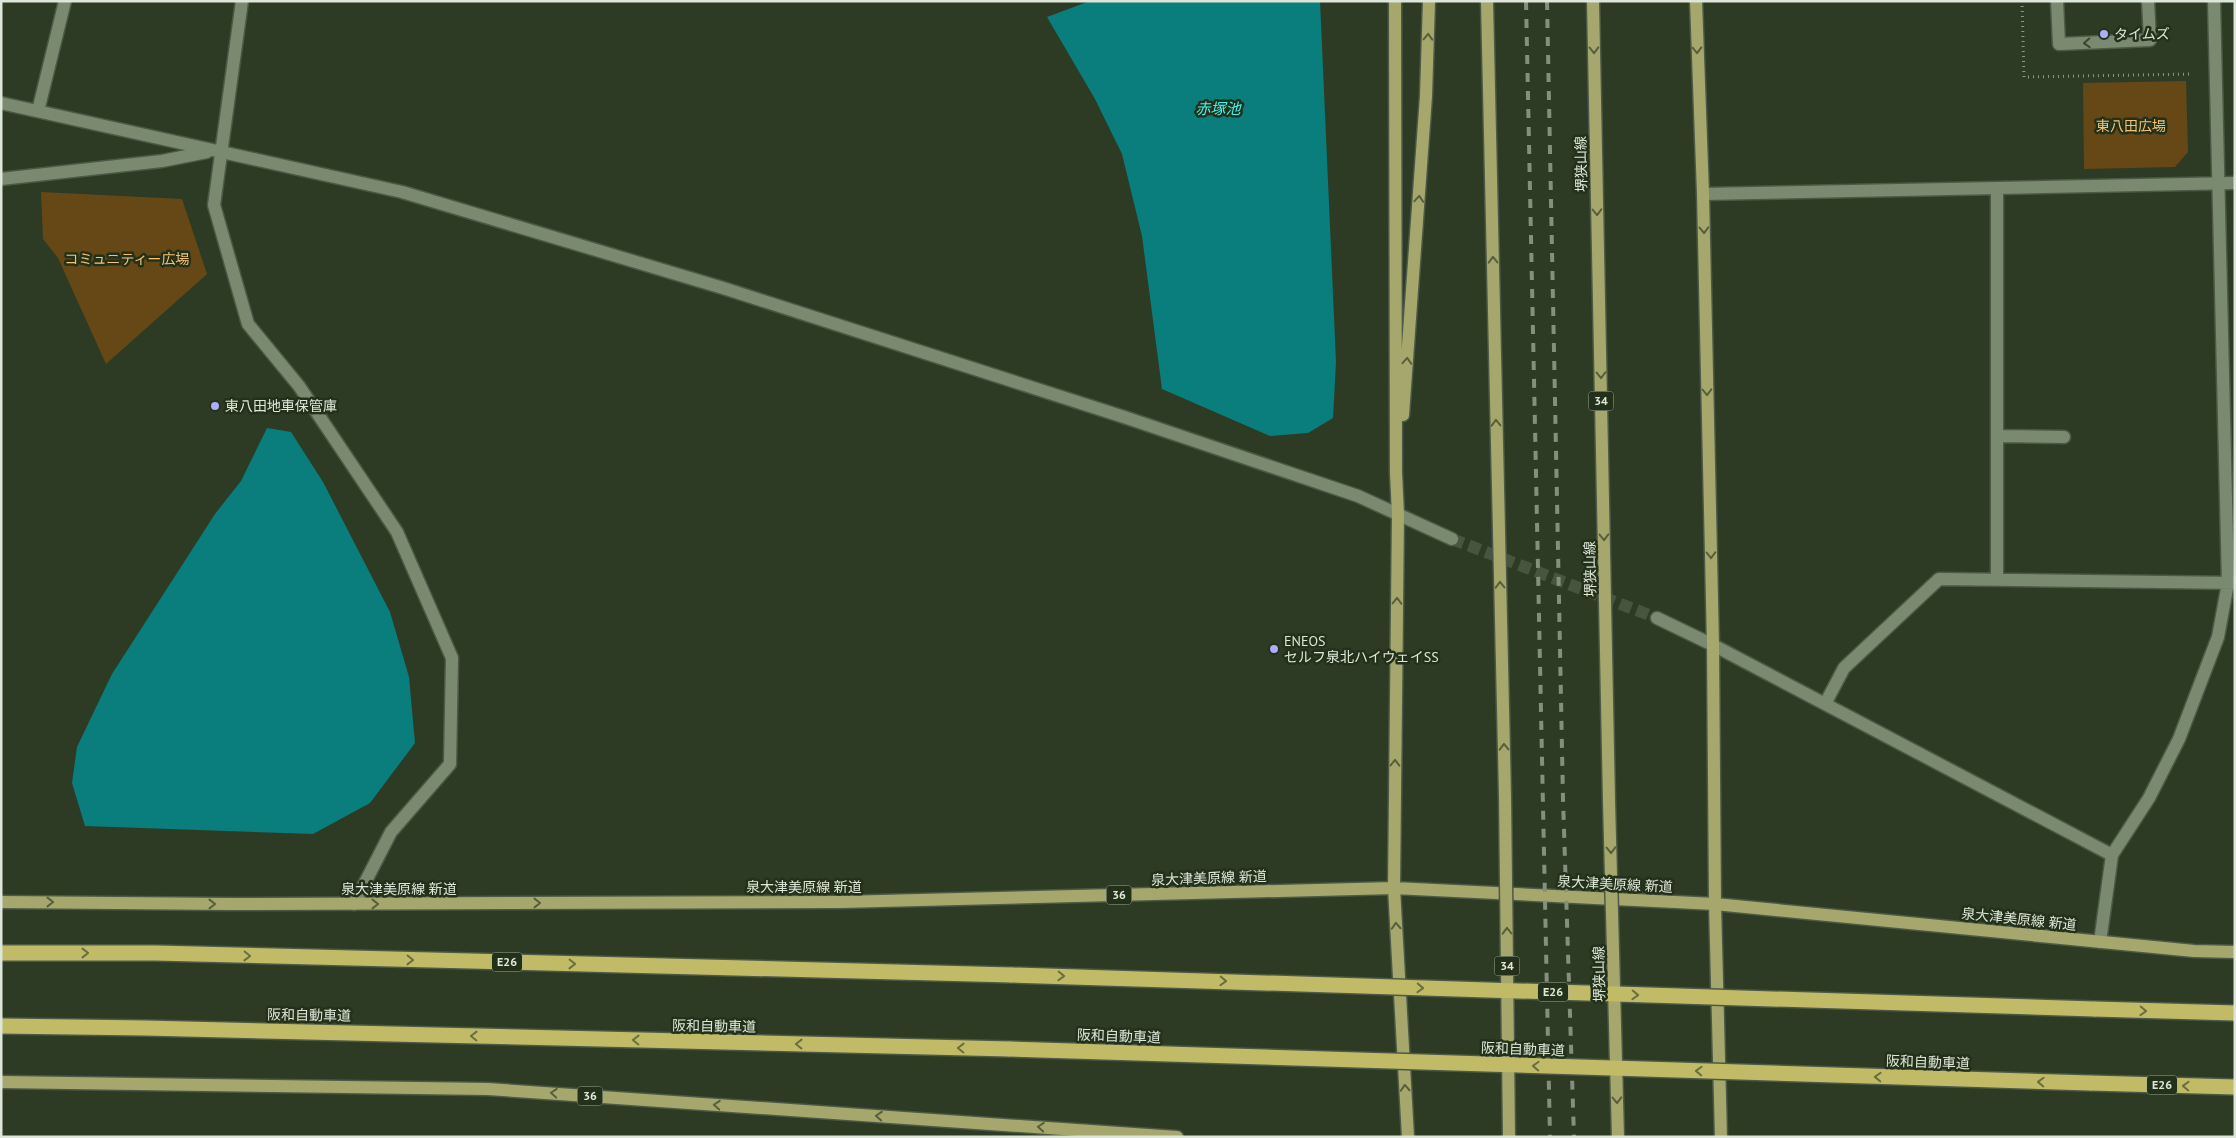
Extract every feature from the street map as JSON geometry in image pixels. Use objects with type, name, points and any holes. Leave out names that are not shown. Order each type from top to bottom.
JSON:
[{"type":"highway","name":"E26","points":[[1,953],[156,954],[1012,975],[2235,1013]]},
{"type":"highway","name":"阪和自動車道","points":[[1,1026],[1010,1049],[2235,1087]]},
{"type":"main road","points":[[1395,1],[1396,473],[1398,514]]},
{"type":"main road","points":[[1408,1137],[1394,888],[1398,514],[1426,96],[1429,1]]},
{"type":"main road","name":"34","points":[[1486,1],[1505,796],[1509,1137]]},
{"type":"main road","name":"堺狭山線","points":[[1593,1],[1618,1137]]},
{"type":"main road","points":[[1696,1],[1703,194],[1713,645],[1715,904],[1721,1137]]},
{"type":"main road","name":"泉大津美原線 新道","points":[[1,902],[354,904],[840,902],[1394,888],[1715,904],[2194,951],[2235,952]]},
{"type":"main road","name":"36","points":[[1,1082],[488,1089],[1177,1137]]},
{"type":"street","points":[[38,111],[65,1]]},
{"type":"street","points":[[242,1],[216,152],[214,205],[248,324],[299,386],[397,532],[452,658],[450,764],[391,832],[354,904]]},
{"type":"street","points":[[2057,1],[2059,44],[2150,40],[2148,1]]},
{"type":"street","points":[[2100,942],[2112,855],[2149,798],[2179,739],[2218,637],[2231,583],[2229,354],[2218,183],[2214,1]]},
{"type":"street","points":[[1,103],[402,192],[723,288],[1134,420],[1358,496],[1452,539]]},
{"type":"street","points":[[1,179],[162,161],[216,152]]},
{"type":"street","points":[[1703,194],[2235,183]]},
{"type":"street","points":[[1997,188],[1997,579]]},
{"type":"street","points":[[1997,436],[2064,437]]},
{"type":"street","points":[[1825,704],[1844,668],[1939,579],[2231,583]]},
{"type":"street","points":[[1657,618],[1713,645],[2112,855]]},
{"type":"path","points":[[2022,1],[2024,77],[2192,74]]},
{"type":"green space","name":"東八田広場","points":[[2186,81],[2188,152],[2175,167],[2084,169],[2083,83]]},
{"type":"green space","name":"コミュニティー広場","points":[[41,192],[182,199],[207,274],[106,364],[58,258],[43,239]]},
{"type":"water","name":"赤塚池","points":[[1090,1],[1320,1],[1336,362],[1333,418],[1308,433],[1270,436],[1162,389],[1142,236],[1122,154],[1095,99],[1047,17]]},
{"type":"water","points":[[267,428],[291,432],[323,482],[390,612],[409,677],[415,743],[370,803],[313,834],[85,826],[72,783],[77,747],[112,674],[215,514],[241,481]]},
{"type":"tunnel","points":[[1452,539],[1657,618]]},
{"type":"railway","points":[[1526,1],[1550,1137]]},
{"type":"railway","points":[[1547,1],[1563,799],[1574,1137]]},
{"type":"place","name":"タイムズ","points":[[2104,34]]},
{"type":"place","name":"東八田地車保管庫","points":[[215,406]]},
{"type":"place","name":"ENEOS セルフ泉北ハイウェイSS","points":[[1274,649]]}]
